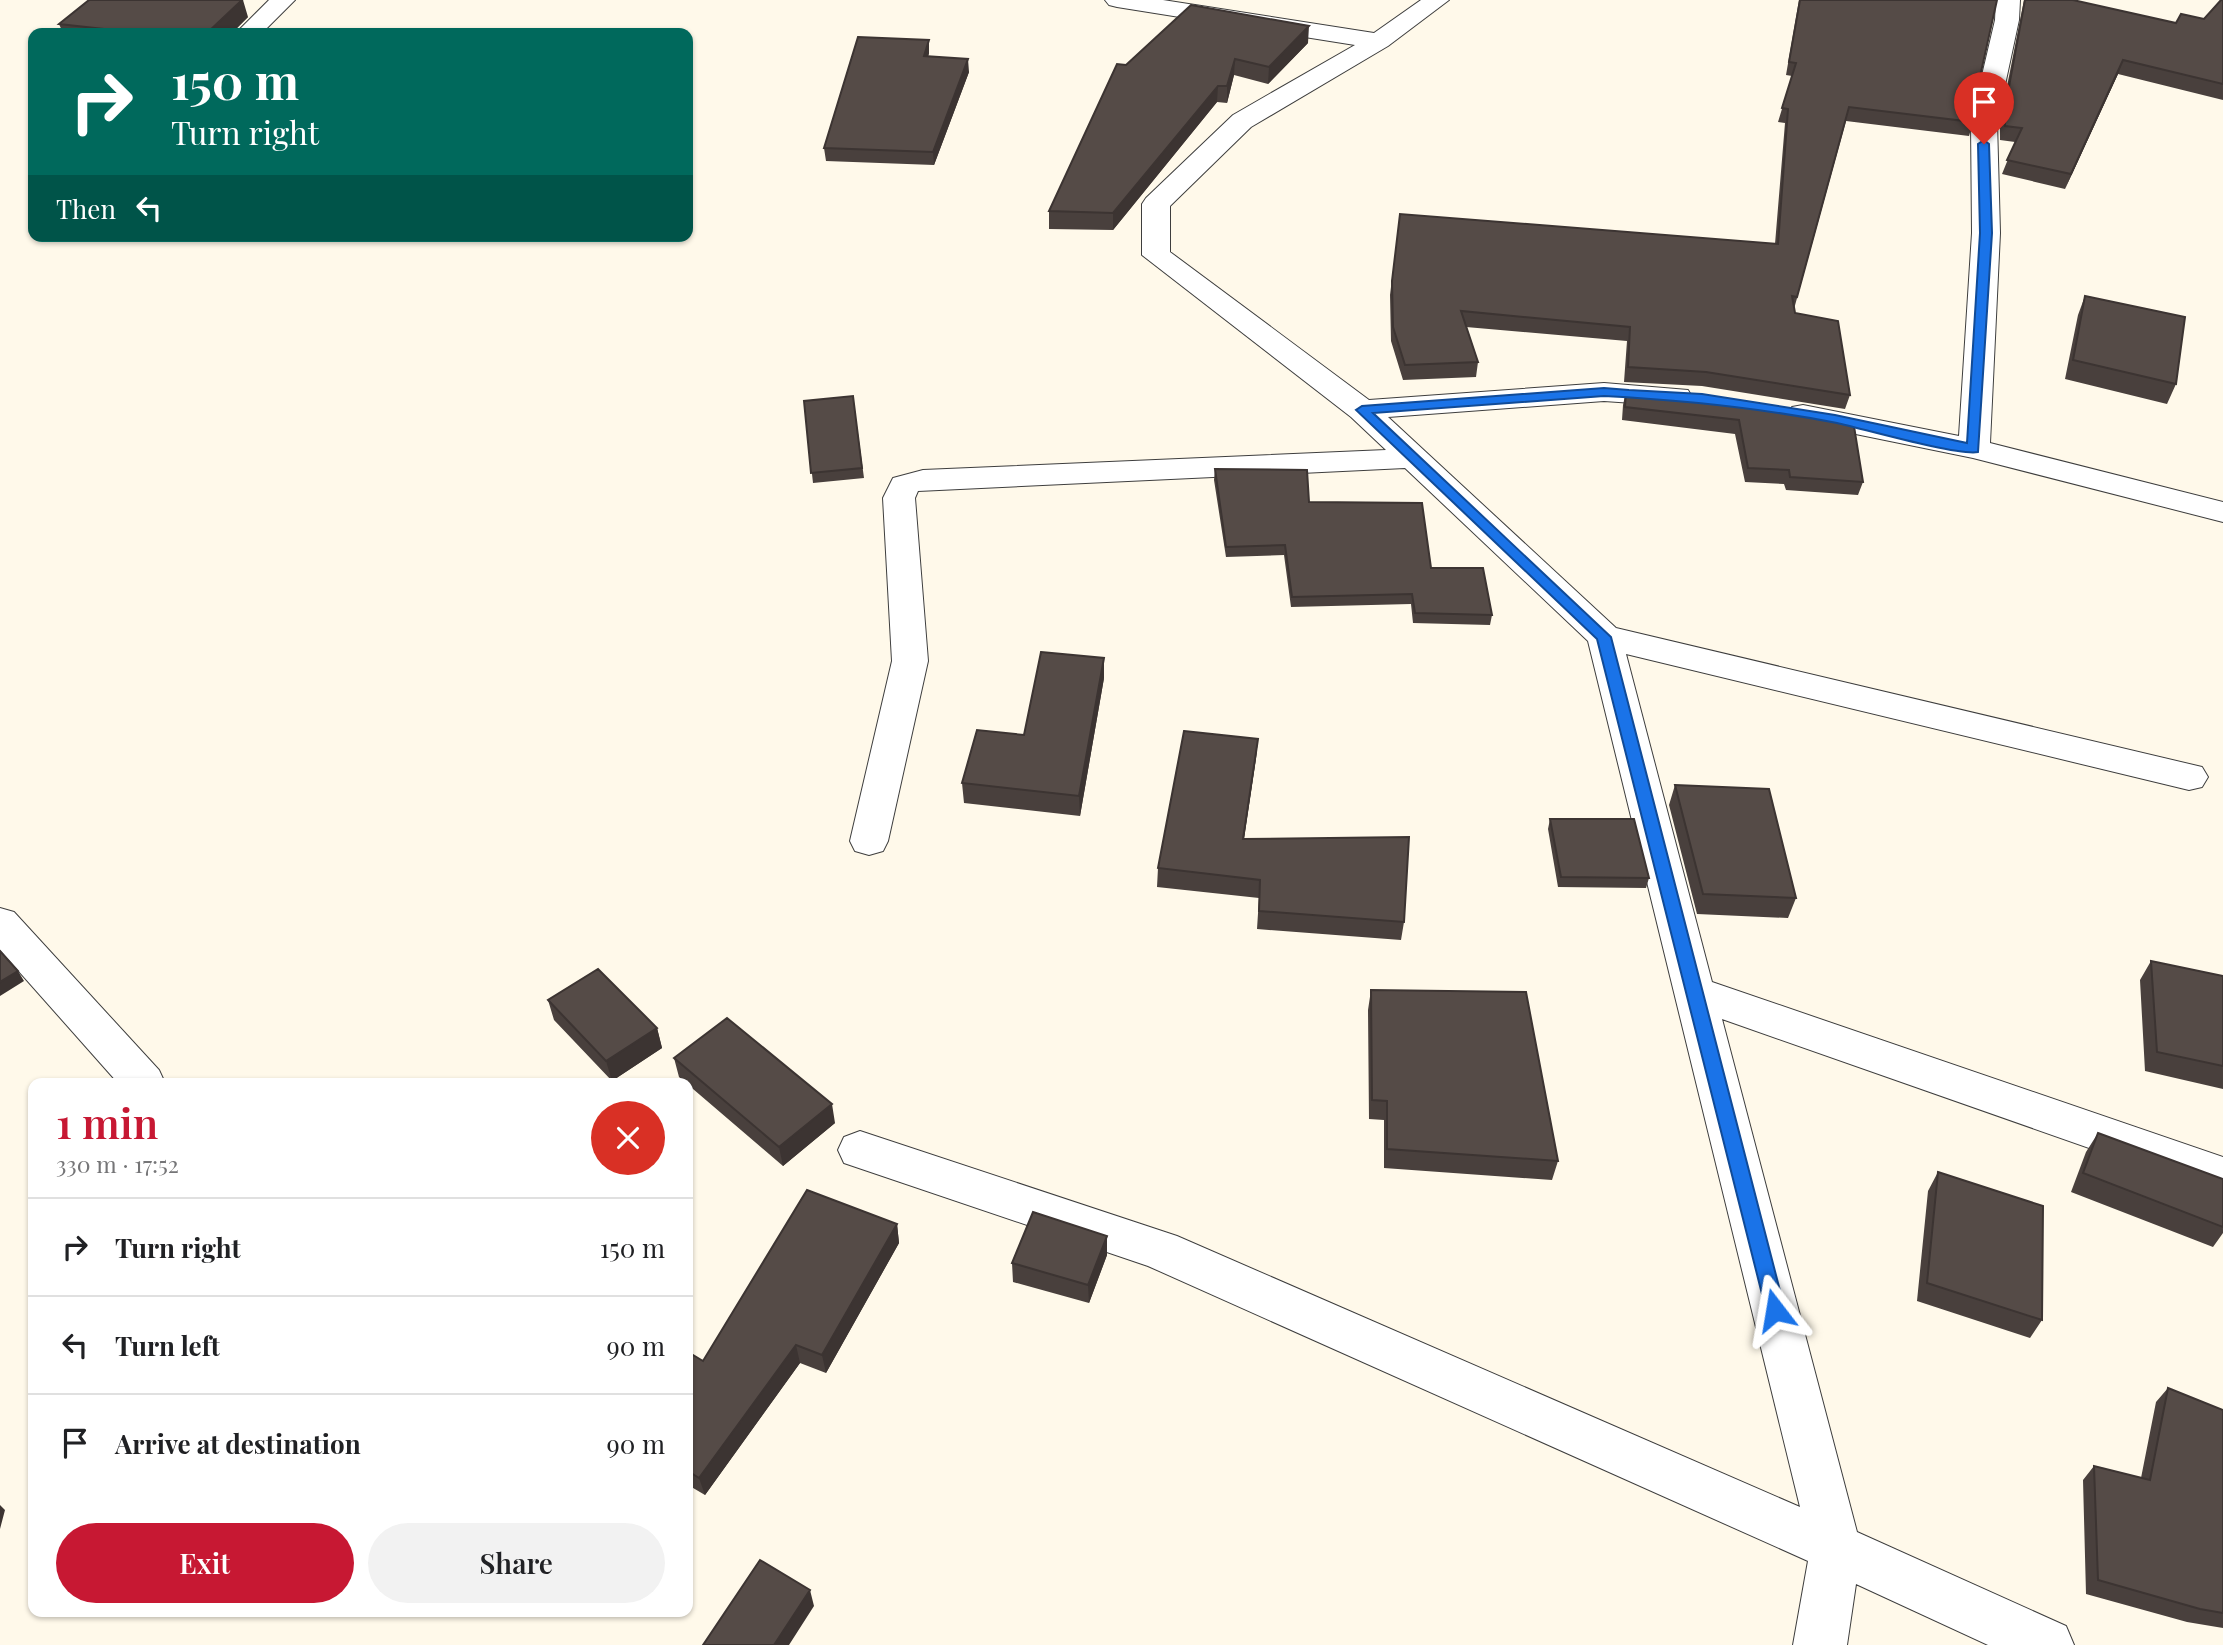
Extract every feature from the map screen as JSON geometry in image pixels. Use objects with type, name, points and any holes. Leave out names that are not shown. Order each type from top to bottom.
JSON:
[{"type":"street","points":[[253,28],[283,0]]},
{"type":"street","points":[[1117,0],[1379,41]]},
{"type":"street","points":[[1437,0],[1379,41],[1242,121],[1156,204],[1156,255],[1362,410],[1604,637],[2189,777]]},
{"type":"street","points":[[1974,449],[1986,233],[1984,122],[2007,20],[2008,0]]},
{"type":"street","points":[[1362,410],[1604,392],[1702,398]]},
{"type":"street","points":[[1769,409],[1974,449],[2223,512]]},
{"type":"street","points":[[869,841],[910,661],[899,498],[904,485],[923,480],[1414,458]]},
{"type":"street","points":[[1604,637],[1836,1548],[1820,1645]]},
{"type":"street","points":[[0,923],[140,1078]]},
{"type":"street","points":[[1694,992],[2223,1176]]},
{"type":"street","points":[[860,1150],[1161,1250],[1836,1548],[2047,1645]]},
{"type":"building","points":[[89,0],[242,0],[212,28],[95,28],[59,24]]},
{"type":"building","points":[[1800,0],[1997,0],[1973,108],[1973,122],[1849,107],[1797,297],[1792,296],[1795,313],[1838,321],[1850,395],[1706,372],[1628,367],[1630,327],[1461,311],[1478,362],[1405,365],[1393,327],[1392,281],[1400,214],[1778,244],[1788,109],[1782,108],[1796,63],[1789,62]]},
{"type":"building","points":[[2025,0],[2073,0],[2176,23],[2181,14],[2204,19],[2223,0],[2223,84],[2123,60],[2071,174],[2007,160],[2022,128],[2005,126],[2005,108]]},
{"type":"building","points":[[1191,5],[1309,26],[1269,67],[1235,59],[1227,86],[1218,86],[1113,213],[1049,211],[1117,64],[1126,65]]},
{"type":"building","points":[[858,37],[929,40],[924,56],[968,59],[933,152],[824,148]]},
{"type":"building","points":[[2085,296],[2185,317],[2176,384],[2073,360]]},
{"type":"building","points":[[1626,391],[1705,396],[1853,420],[1863,482],[1790,477],[1789,470],[1748,468],[1739,420],[1625,407]]},
{"type":"building","points":[[853,396],[862,468],[811,473],[804,401]]},
{"type":"building","points":[[1215,469],[1307,470],[1309,502],[1422,503],[1431,568],[1483,568],[1492,615],[1415,613],[1412,594],[1292,597],[1285,545],[1226,547]]},
{"type":"building","points":[[1041,652],[1104,658],[1079,796],[962,783],[977,730],[1024,735]]},
{"type":"building","points":[[1184,731],[1258,739],[1243,839],[1409,837],[1404,922],[1259,911],[1260,880],[1158,868]]},
{"type":"building","points":[[1675,785],[1769,789],[1796,898],[1703,894]]},
{"type":"building","points":[[1550,819],[1634,819],[1649,878],[1561,877]]},
{"type":"building","points":[[0,951],[18,971],[0,982]]},
{"type":"building","points":[[2151,961],[2223,976],[2223,1066],[2157,1052]]},
{"type":"building","points":[[598,969],[657,1028],[606,1061],[548,1000]]},
{"type":"building","points":[[1371,990],[1526,992],[1558,1161],[1387,1149],[1387,1101],[1372,1100]]},
{"type":"building","points":[[727,1018],[832,1104],[779,1147],[674,1058]]},
{"type":"building","points":[[2098,1133],[2223,1179],[2223,1227],[2083,1173]]},
{"type":"building","points":[[1938,1172],[2043,1206],[2042,1320],[1927,1283]]},
{"type":"building","points":[[807,1190],[897,1224],[822,1355],[796,1345],[699,1478],[693,1474],[693,1355],[703,1361]]},
{"type":"building","points":[[1033,1212],[1107,1236],[1088,1285],[1012,1263]]},
{"type":"building","points":[[2168,1388],[2223,1410],[2223,1613],[2098,1580],[2094,1466],[2150,1480]]},
{"type":"building","points":[[760,1560],[810,1590],[774,1645],[703,1645]]},
{"type":"route","points":[[1775,1310],[1604,637],[1362,410],[1604,392],[1702,398],[1835,419],[1974,449],[1986,233],[1984,144]]}]
